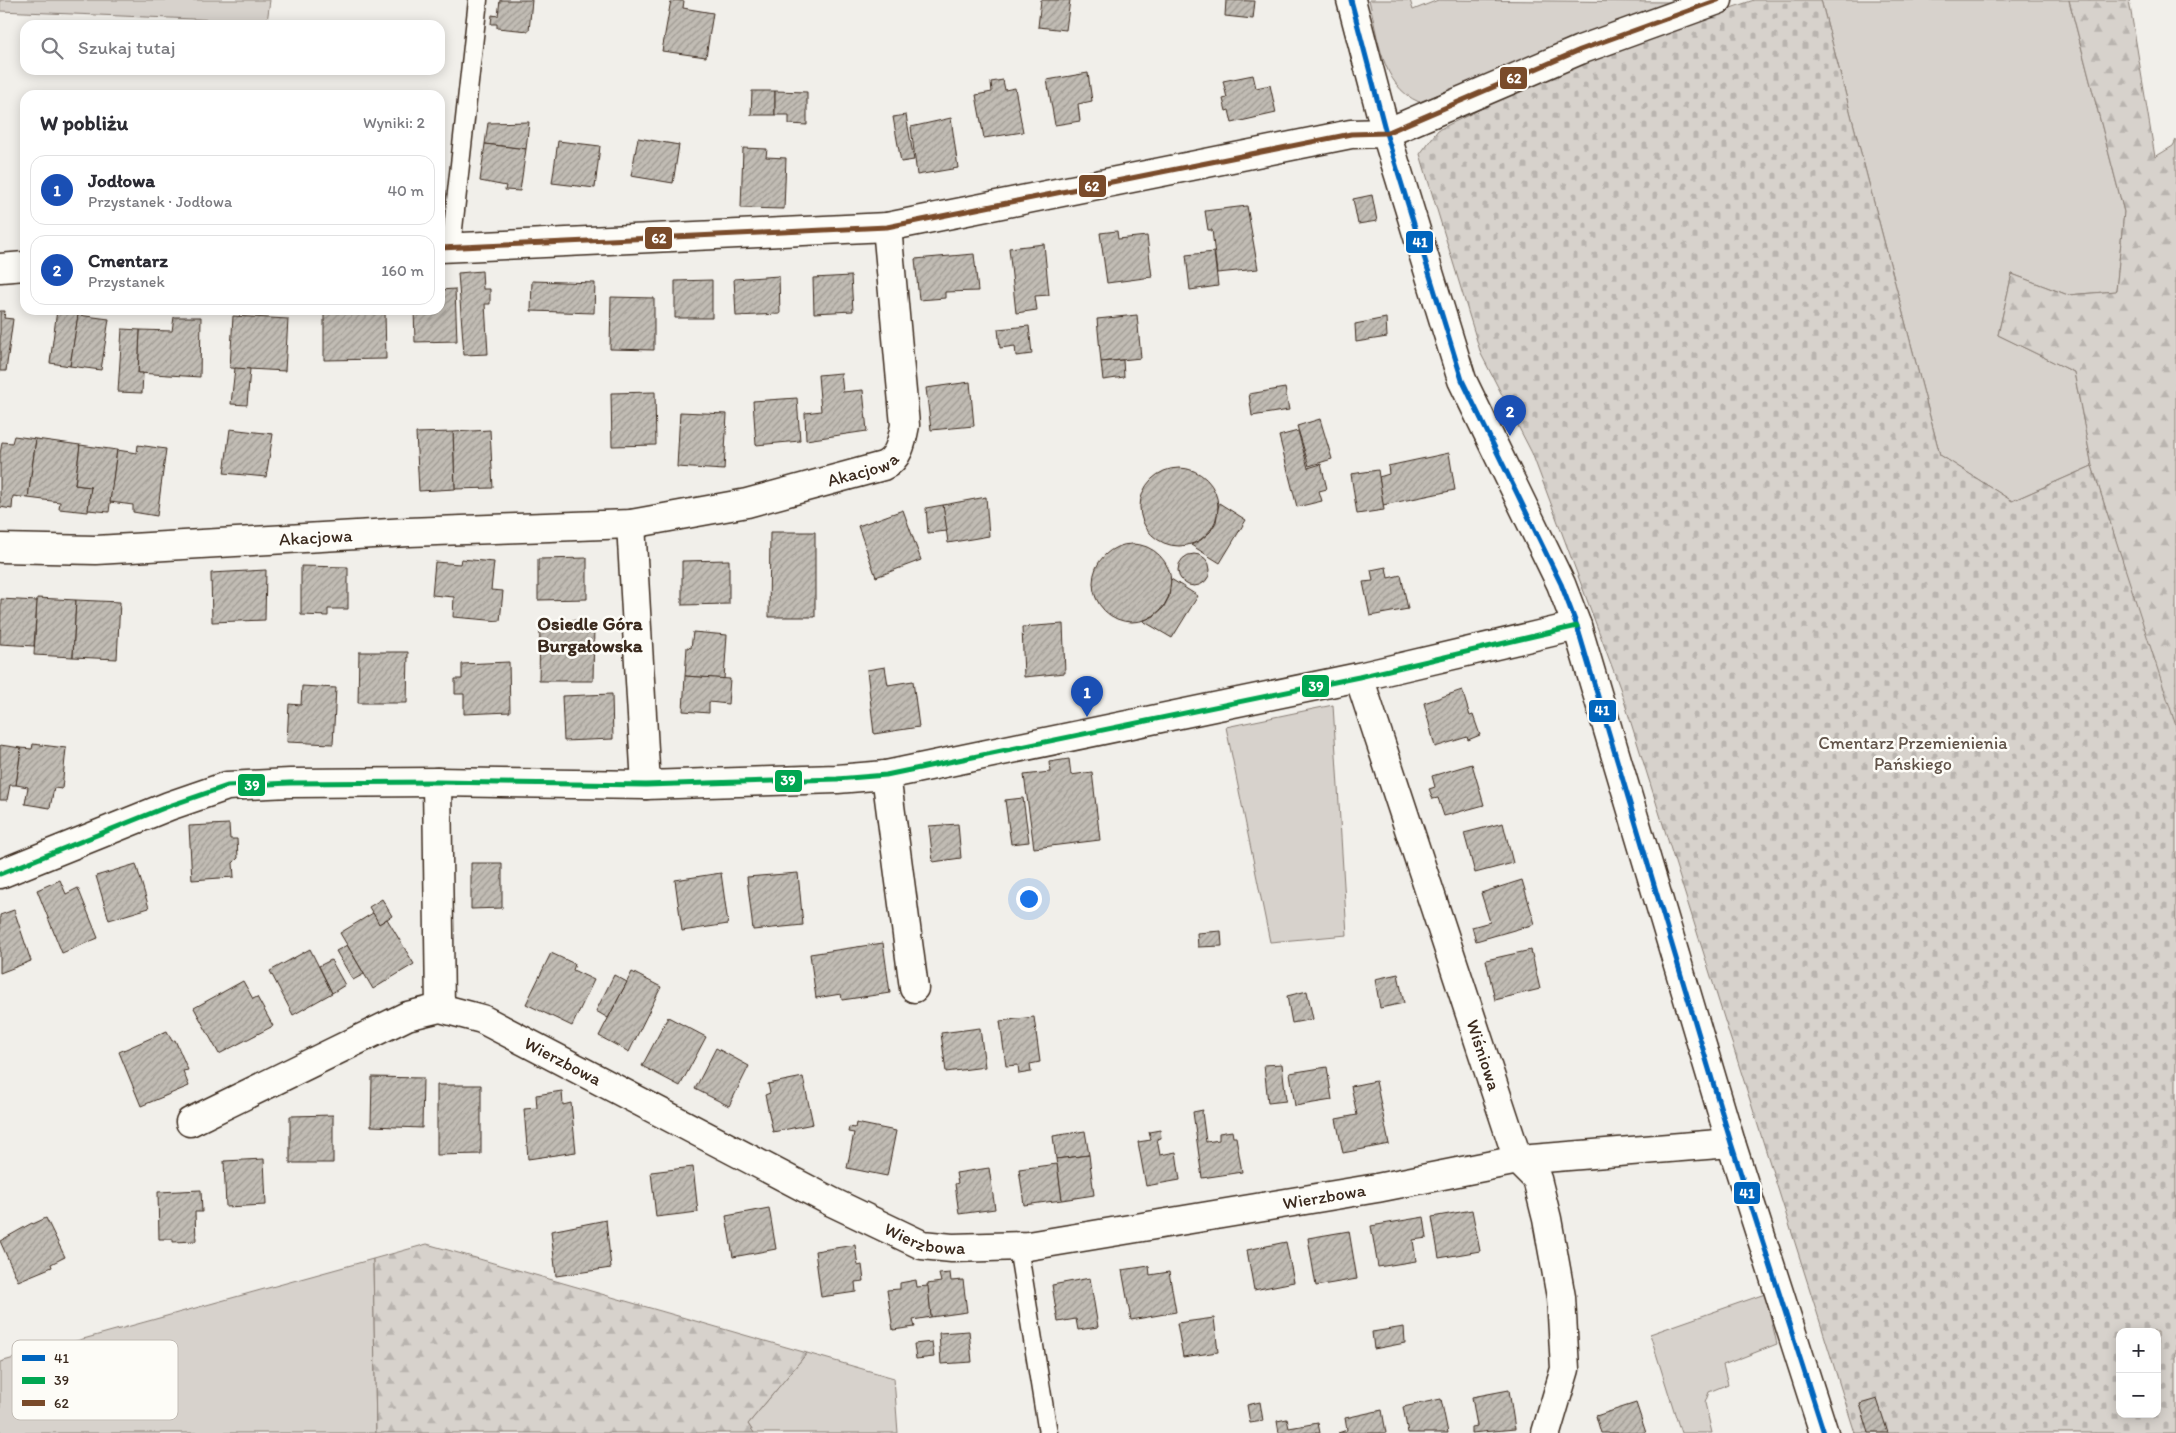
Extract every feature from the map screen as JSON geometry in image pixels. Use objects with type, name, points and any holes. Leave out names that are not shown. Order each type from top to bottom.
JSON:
[{"type":"street","points":[[1351,0],[1395,128],[1462,380],[1561,584],[1577,626],[1731,1143],[1824,1433]]},
{"type":"street","points":[[445,248],[887,227],[1351,134],[1395,128],[1580,50],[1718,0]]},
{"type":"street","name":"Akacjowa","points":[[0,548],[96,550],[408,532],[631,524],[747,503],[890,463],[900,445],[904,425],[887,227]]},
{"type":"street","points":[[0,268],[20,266]]},
{"type":"street","points":[[631,524],[646,785]]},
{"type":"street","points":[[0,874],[169,806],[227,786],[290,783],[437,782],[646,785],[837,779],[886,775],[1359,677],[1577,626]]},
{"type":"street","name":"Wiśniowa","points":[[1359,677],[1518,1160],[1537,1179],[1547,1219],[1561,1297],[1564,1368],[1546,1433]]},
{"type":"street","points":[[886,775],[914,988]]},
{"type":"street","points":[[437,782],[440,1008]]},
{"type":"street","name":"Wierzbowa","points":[[190,1122],[407,1016],[440,1008],[482,1019],[832,1202],[922,1245],[952,1248],[1018,1246],[1377,1188],[1518,1160],[1731,1143]]},
{"type":"lane","points":[[445,248],[478,0]]},
{"type":"lane","points":[[1018,1246],[1048,1433]]},
{"type":"green space","points":[[0,0],[270,0],[267,20],[218,20],[0,11]]},
{"type":"green space","points":[[1369,0],[1410,0],[1413,10],[1438,0],[1670,2],[1579,40],[1419,102],[1406,95],[1396,84],[1389,72],[1379,44]]},
{"type":"green space","name":"Cmentarz Przemienienia Pańskiego","points":[[1754,0],[1821,0],[1940,455],[2012,501],[2092,466],[2176,726],[2176,1433],[1855,1433],[1620,688],[1532,453],[1481,354],[1420,154],[1438,130],[1582,59]]},
{"type":"green space","points":[[1821,0],[2069,0],[2124,212],[2116,291],[2068,295],[2012,274],[1998,335],[2074,372],[2092,466],[2012,501],[1940,455]]},
{"type":"green space","points":[[2069,0],[2129,0],[2155,157],[2173,146],[2176,140],[2176,730],[2092,466],[2074,372],[1998,335],[2012,274],[2068,295],[2116,291],[2124,212]]},
{"type":"green space","points":[[1333,705],[1347,935],[1270,942],[1226,727]]},
{"type":"green space","points":[[427,1244],[807,1353],[748,1424],[754,1433],[376,1433],[373,1259]]},
{"type":"green space","points":[[373,1259],[376,1433],[0,1433],[0,1362],[12,1359],[12,1420],[178,1420],[178,1340],[80,1340]]},
{"type":"green space","points":[[1765,1294],[1777,1344],[1723,1365],[1728,1384],[1709,1392],[1705,1403],[1712,1433],[1681,1433],[1650,1334]]},
{"type":"green space","points":[[807,1353],[894,1378],[898,1433],[754,1433],[748,1424]]},
{"type":"building","points":[[500,0],[532,0],[529,31],[497,28],[497,24],[491,24],[492,15],[498,16]]},
{"type":"building","points":[[671,0],[684,1],[683,8],[713,13],[706,57],[662,51]]},
{"type":"building","points":[[1041,0],[1070,0],[1066,30],[1038,27]]},
{"type":"building","points":[[1226,0],[1255,1],[1253,19],[1225,16]]},
{"type":"building","points":[[1088,73],[1092,101],[1078,104],[1080,121],[1055,125],[1047,80]]},
{"type":"building","points":[[1253,75],[1256,88],[1270,85],[1276,113],[1232,123],[1229,110],[1226,111],[1223,99],[1227,98],[1223,81]]},
{"type":"building","points":[[1003,80],[1005,90],[1015,88],[1023,132],[984,138],[976,95],[992,92],[991,82]]},
{"type":"building","points":[[752,91],[775,91],[775,115],[751,115]]},
{"type":"building","points":[[775,91],[807,92],[807,125],[789,124],[789,115],[775,115]]},
{"type":"building","points":[[906,115],[914,160],[901,162],[893,117]]},
{"type":"building","points":[[951,118],[958,168],[917,175],[911,127]]},
{"type":"building","points":[[529,122],[526,149],[485,144],[488,123]]},
{"type":"building","points":[[638,138],[679,145],[673,183],[631,176]]},
{"type":"building","points":[[558,141],[600,146],[595,188],[552,183]]},
{"type":"building","points":[[485,144],[526,149],[520,191],[505,190],[506,186],[480,181]]},
{"type":"building","points":[[743,148],[767,149],[766,157],[786,158],[784,209],[741,208]]},
{"type":"building","points":[[1372,195],[1377,221],[1358,224],[1353,199]]},
{"type":"building","points":[[1247,206],[1258,269],[1217,273],[1212,230],[1208,230],[1205,211]]},
{"type":"building","points":[[1117,231],[1118,239],[1147,236],[1152,277],[1107,283],[1100,233]]},
{"type":"building","points":[[1044,244],[1049,295],[1035,296],[1037,310],[1016,313],[1009,248]]},
{"type":"building","points":[[1214,252],[1218,286],[1190,290],[1186,255]]},
{"type":"building","points":[[974,254],[978,291],[945,292],[945,298],[919,300],[915,259]]},
{"type":"building","points":[[482,271],[483,289],[490,289],[490,304],[485,304],[488,354],[464,355],[458,273]]},
{"type":"building","points":[[779,276],[780,314],[736,316],[734,279]]},
{"type":"building","points":[[851,276],[853,311],[814,313],[813,278]]},
{"type":"building","points":[[712,280],[712,318],[675,318],[675,281]]},
{"type":"building","points":[[532,281],[595,283],[594,313],[531,311]]},
{"type":"building","points":[[455,289],[457,341],[415,342],[414,315],[445,315],[445,290]]},
{"type":"building","points":[[611,297],[654,298],[654,350],[610,349]]},
{"type":"building","points":[[0,311],[5,311],[4,318],[13,319],[6,371],[0,371]]},
{"type":"building","points":[[56,315],[78,315],[70,366],[50,363]]},
{"type":"building","points":[[78,315],[109,319],[101,370],[70,366]]},
{"type":"building","points":[[324,315],[385,315],[386,359],[324,360]]},
{"type":"building","points":[[1137,315],[1141,358],[1101,362],[1097,319]]},
{"type":"building","points":[[233,316],[288,319],[285,371],[230,368]]},
{"type":"building","points":[[174,317],[201,317],[200,377],[138,373],[140,330],[172,331]]},
{"type":"building","points":[[1386,318],[1387,337],[1356,342],[1355,324]]},
{"type":"building","points":[[1029,326],[1032,354],[1016,356],[1015,346],[1000,348],[998,329]]},
{"type":"building","points":[[122,329],[140,330],[138,373],[143,373],[142,393],[118,392]]},
{"type":"building","points":[[1123,360],[1124,377],[1103,380],[1101,362]]},
{"type":"building","points":[[235,368],[250,369],[247,405],[231,404]]},
{"type":"building","points":[[841,373],[843,392],[863,390],[867,431],[806,440],[805,413],[821,411],[818,375]]},
{"type":"building","points":[[970,382],[974,426],[931,430],[926,388]]},
{"type":"building","points":[[1285,388],[1289,410],[1252,416],[1249,394]]},
{"type":"building","points":[[655,392],[656,445],[612,446],[611,393]]},
{"type":"building","points":[[797,398],[800,441],[756,445],[753,401]]},
{"type":"building","points":[[680,412],[727,414],[724,470],[677,467]]},
{"type":"building","points":[[1320,419],[1332,459],[1309,466],[1297,426]]},
{"type":"building","points":[[230,429],[273,434],[266,477],[224,473]]},
{"type":"building","points":[[490,430],[493,488],[455,489],[453,432]]},
{"type":"building","points":[[1298,431],[1308,468],[1321,464],[1327,489],[1319,491],[1322,501],[1297,507],[1279,436]]},
{"type":"building","points":[[453,432],[455,489],[419,491],[416,433]]},
{"type":"building","points":[[14,436],[36,439],[28,498],[13,496],[12,509],[0,507],[0,454],[2,442],[12,443]]},
{"type":"building","points":[[36,439],[80,445],[75,485],[91,487],[88,512],[59,509],[60,502],[28,498]]},
{"type":"building","points":[[80,445],[117,450],[109,512],[88,510],[91,487],[75,485]]},
{"type":"building","points":[[138,445],[166,449],[157,516],[133,512],[133,505],[110,502],[117,450],[137,453]]},
{"type":"building","points":[[1449,453],[1455,490],[1383,505],[1379,477],[1389,474],[1388,466]]},
{"type":"building","points":[[1171,468],[1187,468],[1201,474],[1212,485],[1218,499],[1218,515],[1212,529],[1201,540],[1187,546],[1171,546],[1157,540],[1146,529],[1140,515],[1140,499],[1146,485],[1157,474]]},
{"type":"building","points":[[1378,470],[1384,510],[1357,514],[1351,474]]},
{"type":"building","points":[[986,497],[989,536],[948,543],[943,505]]},
{"type":"building","points":[[1219,503],[1246,520],[1220,563],[1191,545],[1201,540],[1210,532],[1216,522]]},
{"type":"building","points":[[943,505],[947,531],[928,533],[926,508]]},
{"type":"building","points":[[903,510],[921,560],[876,577],[858,526]]},
{"type":"building","points":[[770,532],[815,532],[815,617],[769,617]]},
{"type":"building","points":[[1124,544],[1140,544],[1154,550],[1165,561],[1171,575],[1171,591],[1165,605],[1154,616],[1140,622],[1124,622],[1110,616],[1099,605],[1093,591],[1093,575],[1099,561],[1110,550]]},
{"type":"building","points":[[1194,554],[1200,555],[1205,559],[1209,564],[1209,576],[1205,581],[1200,585],[1194,586],[1188,585],[1183,581],[1179,576],[1178,570],[1179,564],[1183,559],[1188,555]]},
{"type":"building","points":[[587,558],[587,599],[538,600],[538,559]]},
{"type":"building","points":[[461,559],[494,562],[491,590],[503,591],[500,621],[453,617],[454,597],[432,595],[435,562],[460,564]]},
{"type":"building","points":[[729,560],[729,604],[682,605],[682,561]]},
{"type":"building","points":[[301,566],[348,567],[348,609],[328,609],[328,616],[301,615]]},
{"type":"building","points":[[1386,567],[1388,578],[1401,575],[1408,609],[1370,616],[1363,582],[1373,581],[1371,570]]},
{"type":"building","points":[[266,570],[265,620],[212,622],[211,573]]},
{"type":"building","points":[[1171,579],[1198,596],[1172,638],[1143,621],[1154,616],[1163,608],[1169,597]]},
{"type":"building","points":[[37,598],[76,600],[73,657],[34,655]]},
{"type":"building","points":[[1,599],[37,601],[34,646],[0,644]]},
{"type":"building","points":[[76,600],[120,602],[117,659],[73,657]]},
{"type":"building","points":[[575,620],[575,625],[594,625],[593,681],[539,681],[540,625],[554,625],[554,621]]},
{"type":"building","points":[[1063,624],[1065,673],[1024,677],[1022,627]]},
{"type":"building","points":[[693,632],[727,635],[724,679],[685,676],[687,647],[691,648]]},
{"type":"building","points":[[359,652],[408,652],[407,703],[358,703]]},
{"type":"building","points":[[509,662],[510,712],[464,714],[464,694],[455,694],[455,679],[462,679],[462,664]]},
{"type":"building","points":[[885,667],[888,685],[913,681],[919,727],[874,734],[867,670]]},
{"type":"building","points":[[685,676],[730,679],[728,704],[709,702],[709,713],[683,711]]},
{"type":"building","points":[[302,686],[336,688],[333,744],[287,742],[289,704],[301,705]]},
{"type":"building","points":[[1462,690],[1470,716],[1473,715],[1480,735],[1468,740],[1467,737],[1435,747],[1424,703]]},
{"type":"building","points":[[612,694],[613,739],[564,741],[562,696]]},
{"type":"building","points":[[33,744],[66,748],[62,789],[54,788],[50,808],[25,804],[28,787],[16,785],[21,748],[32,749]]},
{"type":"building","points":[[0,745],[21,748],[16,785],[10,785],[7,800],[0,800]]},
{"type":"building","points":[[1069,759],[1071,775],[1092,772],[1100,840],[1034,848],[1024,775],[1050,772],[1049,762]]},
{"type":"building","points":[[1472,764],[1484,805],[1444,816],[1438,798],[1433,799],[1429,789],[1435,787],[1432,776]]},
{"type":"building","points":[[1023,798],[1029,842],[1011,844],[1005,800]]},
{"type":"building","points":[[1503,823],[1513,863],[1475,873],[1464,833]]},
{"type":"building","points":[[229,824],[230,839],[237,839],[238,858],[233,863],[234,877],[192,880],[189,826]]},
{"type":"building","points":[[958,824],[961,858],[933,862],[929,826]]},
{"type":"building","points":[[471,863],[502,863],[502,908],[471,909]]},
{"type":"building","points":[[136,864],[149,908],[109,920],[96,876]]},
{"type":"building","points":[[721,873],[728,924],[682,931],[675,880]]},
{"type":"building","points":[[798,873],[803,925],[753,930],[747,877]]},
{"type":"building","points":[[60,880],[66,894],[78,888],[98,938],[62,953],[37,890]]},
{"type":"building","points":[[1522,880],[1535,924],[1476,941],[1472,927],[1490,922],[1481,893]]},
{"type":"building","points":[[382,899],[392,916],[379,924],[369,907]]},
{"type":"building","points":[[14,910],[31,961],[0,973],[0,915]]},
{"type":"building","points":[[373,913],[379,924],[387,919],[414,964],[373,989],[340,933]]},
{"type":"building","points":[[1221,931],[1222,946],[1198,947],[1197,933]]},
{"type":"building","points":[[883,943],[890,993],[842,1000],[841,994],[816,998],[810,954]]},
{"type":"building","points":[[347,945],[364,974],[353,980],[336,951]]},
{"type":"building","points":[[310,949],[332,993],[293,1015],[270,971]]},
{"type":"building","points":[[1531,950],[1540,989],[1495,1000],[1486,960]]},
{"type":"building","points":[[551,953],[575,964],[573,970],[594,980],[572,1026],[526,1004]]},
{"type":"building","points":[[331,960],[345,985],[332,993],[319,966]]},
{"type":"building","points":[[632,972],[661,987],[629,1052],[599,1036]]},
{"type":"building","points":[[1398,974],[1404,1003],[1380,1008],[1375,979]]},
{"type":"building","points":[[614,975],[627,982],[608,1018],[596,1011]]},
{"type":"building","points":[[243,981],[253,999],[257,997],[273,1026],[219,1054],[194,1008]]},
{"type":"building","points":[[1307,991],[1313,1019],[1292,1023],[1287,996]]},
{"type":"building","points":[[668,1017],[706,1037],[680,1086],[642,1066]]},
{"type":"building","points":[[1034,1017],[1040,1062],[1030,1064],[1031,1072],[1019,1074],[1018,1065],[1006,1066],[1000,1021]]},
{"type":"building","points":[[980,1028],[985,1067],[946,1072],[941,1033]]},
{"type":"building","points":[[167,1031],[172,1041],[175,1040],[188,1070],[183,1071],[189,1086],[141,1106],[119,1052]]},
{"type":"building","points":[[716,1048],[749,1066],[729,1106],[695,1089]]},
{"type":"building","points":[[1282,1064],[1286,1101],[1268,1103],[1264,1065]]},
{"type":"building","points":[[1327,1067],[1332,1100],[1295,1106],[1290,1073]]},
{"type":"building","points":[[372,1077],[423,1078],[422,1128],[371,1126]]},
{"type":"building","points":[[803,1077],[813,1124],[773,1132],[765,1095],[770,1093],[768,1084]]},
{"type":"building","points":[[1376,1081],[1389,1144],[1343,1153],[1336,1119],[1357,1115],[1351,1086]]},
{"type":"building","points":[[437,1085],[481,1085],[481,1154],[437,1155]]},
{"type":"building","points":[[562,1091],[563,1105],[571,1103],[576,1152],[528,1159],[524,1109],[537,1108],[536,1095]]},
{"type":"building","points":[[1203,1110],[1206,1142],[1219,1140],[1219,1133],[1232,1131],[1233,1137],[1236,1137],[1242,1172],[1202,1178],[1193,1112]]},
{"type":"building","points":[[333,1115],[333,1163],[290,1163],[290,1116]]},
{"type":"building","points":[[856,1123],[896,1131],[887,1176],[847,1168],[854,1133],[848,1132],[849,1127],[855,1128]]},
{"type":"building","points":[[1160,1130],[1161,1138],[1157,1139],[1160,1155],[1176,1152],[1180,1180],[1146,1186],[1138,1142],[1151,1140],[1149,1132]]},
{"type":"building","points":[[1085,1131],[1089,1155],[1056,1159],[1053,1136]]},
{"type":"building","points":[[1089,1155],[1094,1195],[1062,1200],[1056,1159]]},
{"type":"building","points":[[264,1159],[266,1205],[226,1207],[224,1161]]},
{"type":"building","points":[[1057,1164],[1062,1200],[1024,1205],[1019,1169]]},
{"type":"building","points":[[693,1167],[698,1212],[656,1217],[651,1172]]},
{"type":"building","points":[[989,1168],[995,1209],[959,1214],[955,1184],[958,1183],[956,1173]]},
{"type":"building","points":[[201,1190],[202,1212],[195,1212],[196,1241],[173,1242],[173,1239],[159,1239],[158,1192]]},
{"type":"building","points":[[769,1208],[776,1249],[733,1257],[726,1216]]},
{"type":"building","points":[[1472,1210],[1480,1251],[1439,1258],[1432,1217]]},
{"type":"building","points":[[1424,1217],[1427,1238],[1413,1240],[1416,1261],[1378,1267],[1371,1226]]},
{"type":"building","points":[[46,1218],[65,1257],[51,1264],[52,1267],[18,1281],[0,1241],[32,1223]]},
{"type":"building","points":[[606,1220],[611,1268],[556,1276],[551,1231]]},
{"type":"building","points":[[1349,1231],[1357,1279],[1316,1286],[1308,1238]]},
{"type":"building","points":[[1286,1242],[1294,1282],[1254,1290],[1247,1250]]},
{"type":"building","points":[[855,1245],[858,1266],[862,1265],[864,1281],[855,1282],[856,1292],[821,1297],[815,1251]]},
{"type":"building","points":[[1149,1266],[1150,1275],[1169,1272],[1176,1312],[1131,1320],[1122,1270]]},
{"type":"building","points":[[950,1273],[951,1281],[963,1280],[967,1312],[931,1317],[927,1284],[941,1282],[939,1274]]},
{"type":"building","points":[[1090,1278],[1098,1327],[1078,1330],[1076,1319],[1058,1322],[1052,1285]]},
{"type":"building","points":[[916,1280],[917,1287],[928,1286],[931,1317],[913,1320],[915,1327],[893,1330],[887,1290],[900,1289],[900,1283]]},
{"type":"building","points":[[1214,1318],[1218,1352],[1183,1357],[1177,1323]]},
{"type":"building","points":[[1404,1327],[1405,1343],[1374,1349],[1372,1332]]},
{"type":"building","points":[[969,1331],[972,1362],[941,1364],[939,1333]]},
{"type":"building","points":[[932,1342],[934,1357],[916,1359],[914,1344]]},
{"type":"building","points":[[1509,1390],[1515,1429],[1471,1433],[1471,1427],[1477,1426],[1472,1397]]},
{"type":"building","points":[[1441,1399],[1448,1433],[1408,1433],[1403,1407]]},
{"type":"building","points":[[1877,1399],[1888,1433],[1869,1433],[1860,1404]]},
{"type":"building","points":[[1260,1402],[1263,1421],[1250,1423],[1247,1405]]},
{"type":"building","points":[[1636,1403],[1646,1433],[1601,1433],[1596,1416]]},
{"type":"building","points":[[1382,1410],[1386,1433],[1338,1433],[1347,1430],[1345,1418]]},
{"type":"building","points":[[1287,1419],[1289,1428],[1318,1423],[1320,1433],[1279,1433],[1277,1421]]},
{"type":"transit line","name":"41","points":[[1351,0],[1386,133],[1462,380],[1561,584],[1577,626],[1731,1143],[1824,1433]]},
{"type":"transit line","name":"62","points":[[445,248],[887,227],[1351,134],[1386,133],[1580,50],[1718,0]]},
{"type":"transit line","name":"39","points":[[0,874],[169,806],[227,786],[290,783],[437,782],[646,785],[837,779],[886,775],[1359,677],[1577,626]]},
{"type":"place","name":"Cmentarz","points":[[1510,436]]},
{"type":"place","name":"Jodłowa","points":[[1087,717]]},
{"type":"district","name":"Osiedle Góra Burgałowska","points":[[590,634]]}]
